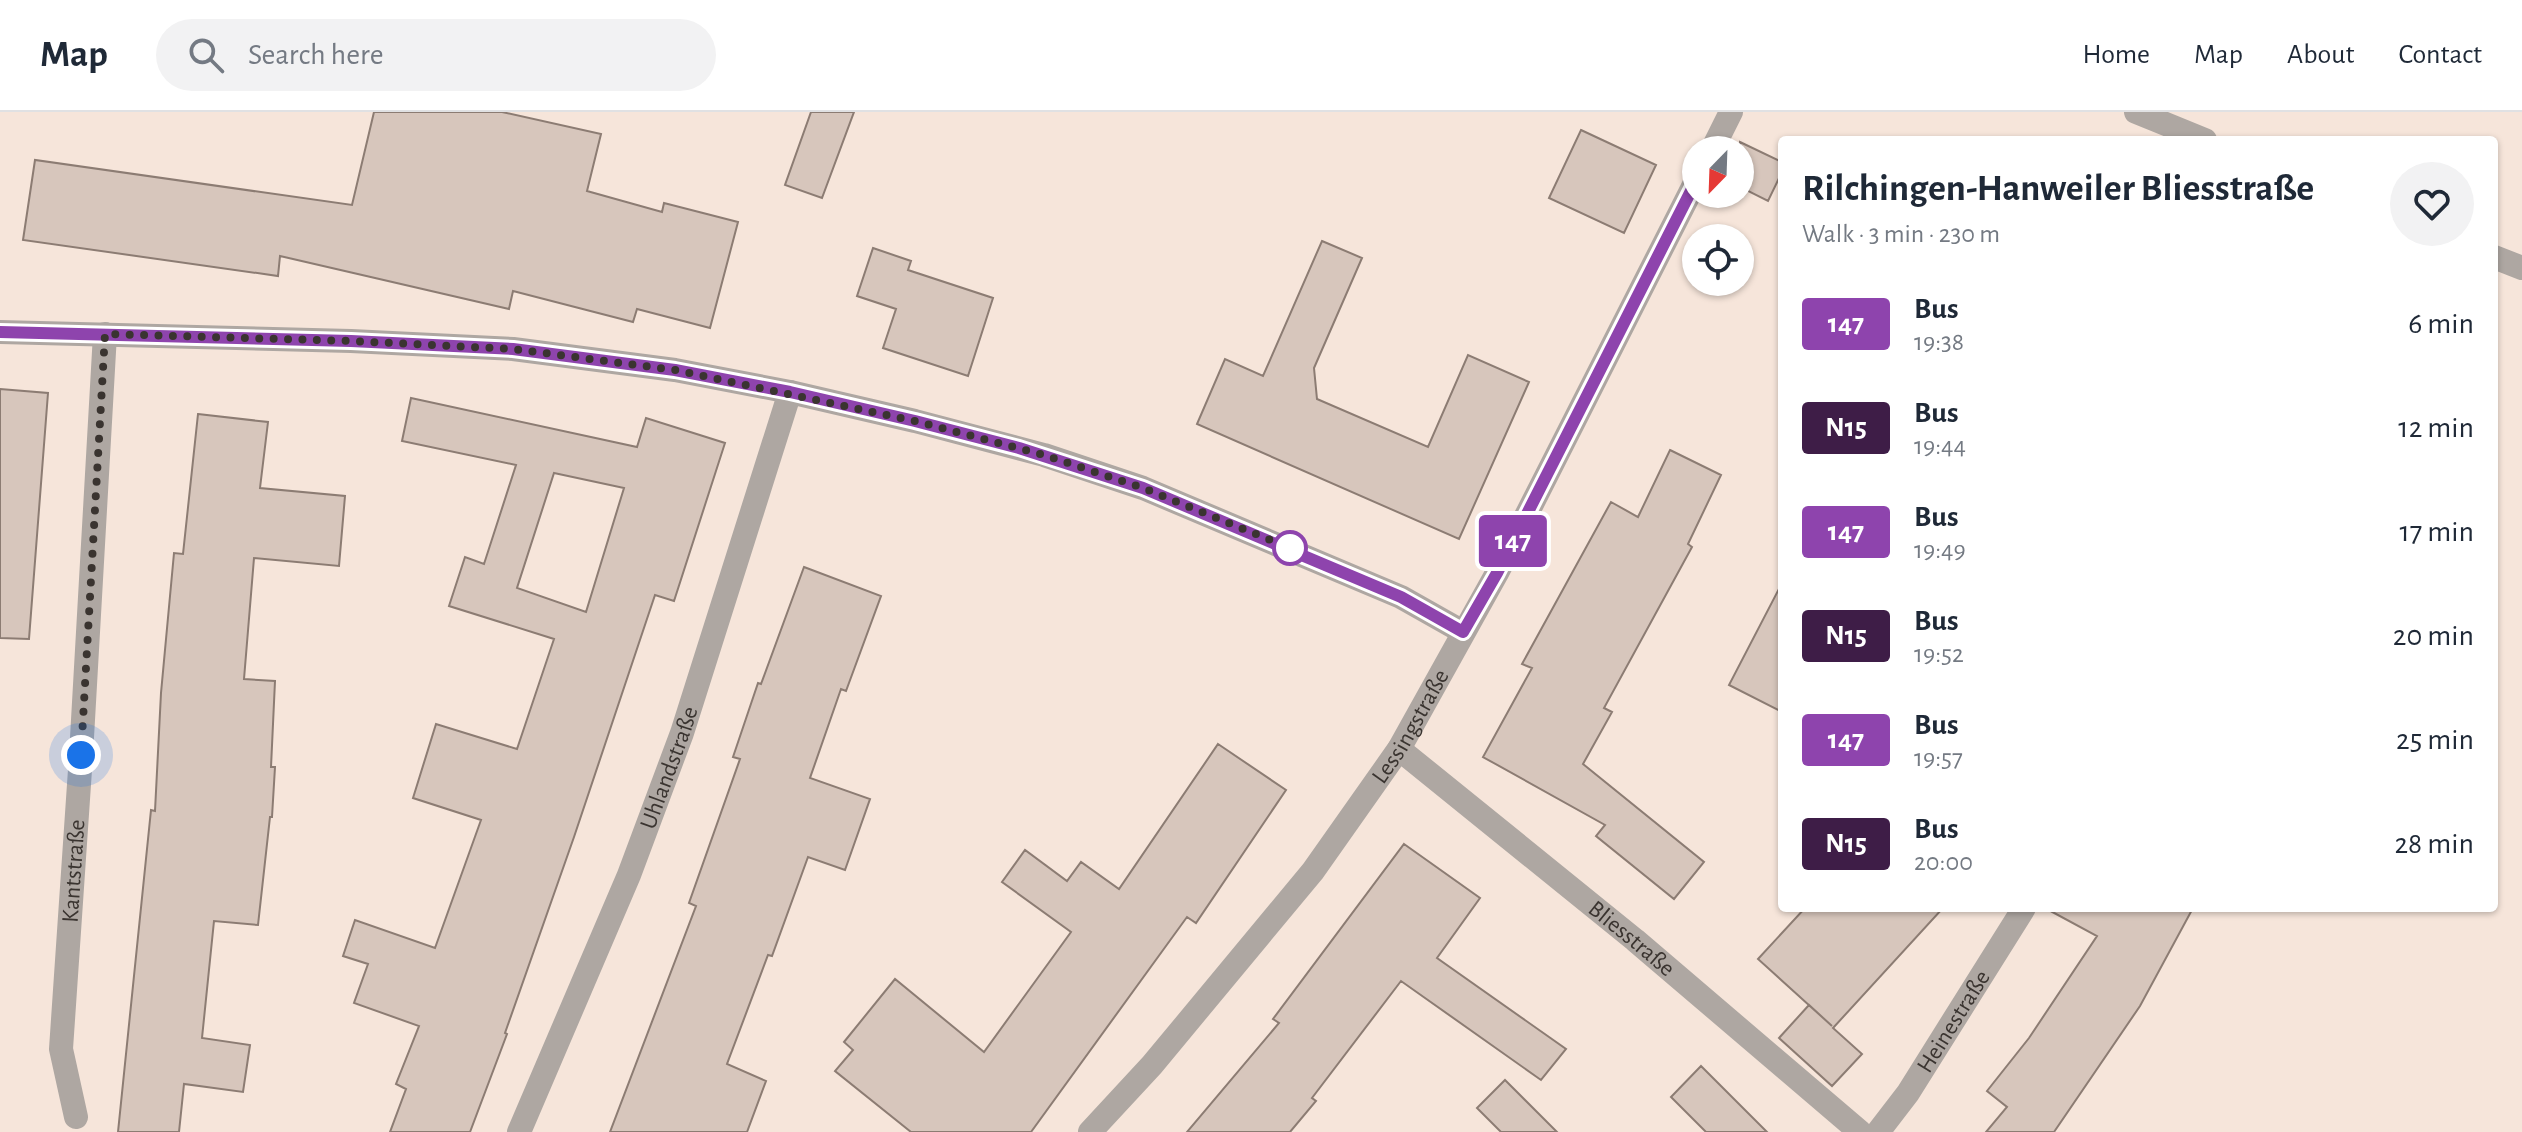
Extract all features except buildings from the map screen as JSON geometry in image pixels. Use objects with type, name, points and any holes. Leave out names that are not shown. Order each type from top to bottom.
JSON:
[{"type":"street","points":[[1719,136],[1731,112]]},
{"type":"street","points":[[2136,112],[2195,136]]},
{"type":"street","name":"Lessingstraße","points":[[1090,1132],[1152,1065],[1313,871],[1399,749],[1497,573],[1682,208]]},
{"type":"street","points":[[2498,259],[2522,268]]},
{"type":"street","points":[[0,332],[351,341],[513,349],[675,370],[790,392],[1044,455],[1143,488],[1401,597],[1463,632]]},
{"type":"street","name":"Kantstraße","points":[[76,1117],[61,1049],[105,334]]},
{"type":"street","name":"Uhlandstraße","points":[[519,1132],[629,875],[682,733],[790,392]]},
{"type":"street","name":"Bliesstraße","points":[[1399,749],[1635,940],[1860,1132]]},
{"type":"street","name":"Heinestraße","points":[[1878,1132],[1908,1093],[2021,912]]},
{"type":"bus line","name":"147","points":[[0,332],[351,341],[513,349],[675,370],[790,392],[1019,448],[1143,488],[1401,597],[1463,632],[1497,573],[1682,208]]},
{"type":"route","points":[[81,755],[105,334],[513,349],[675,370],[790,392],[1044,455],[1143,488],[1290,548]]}]
